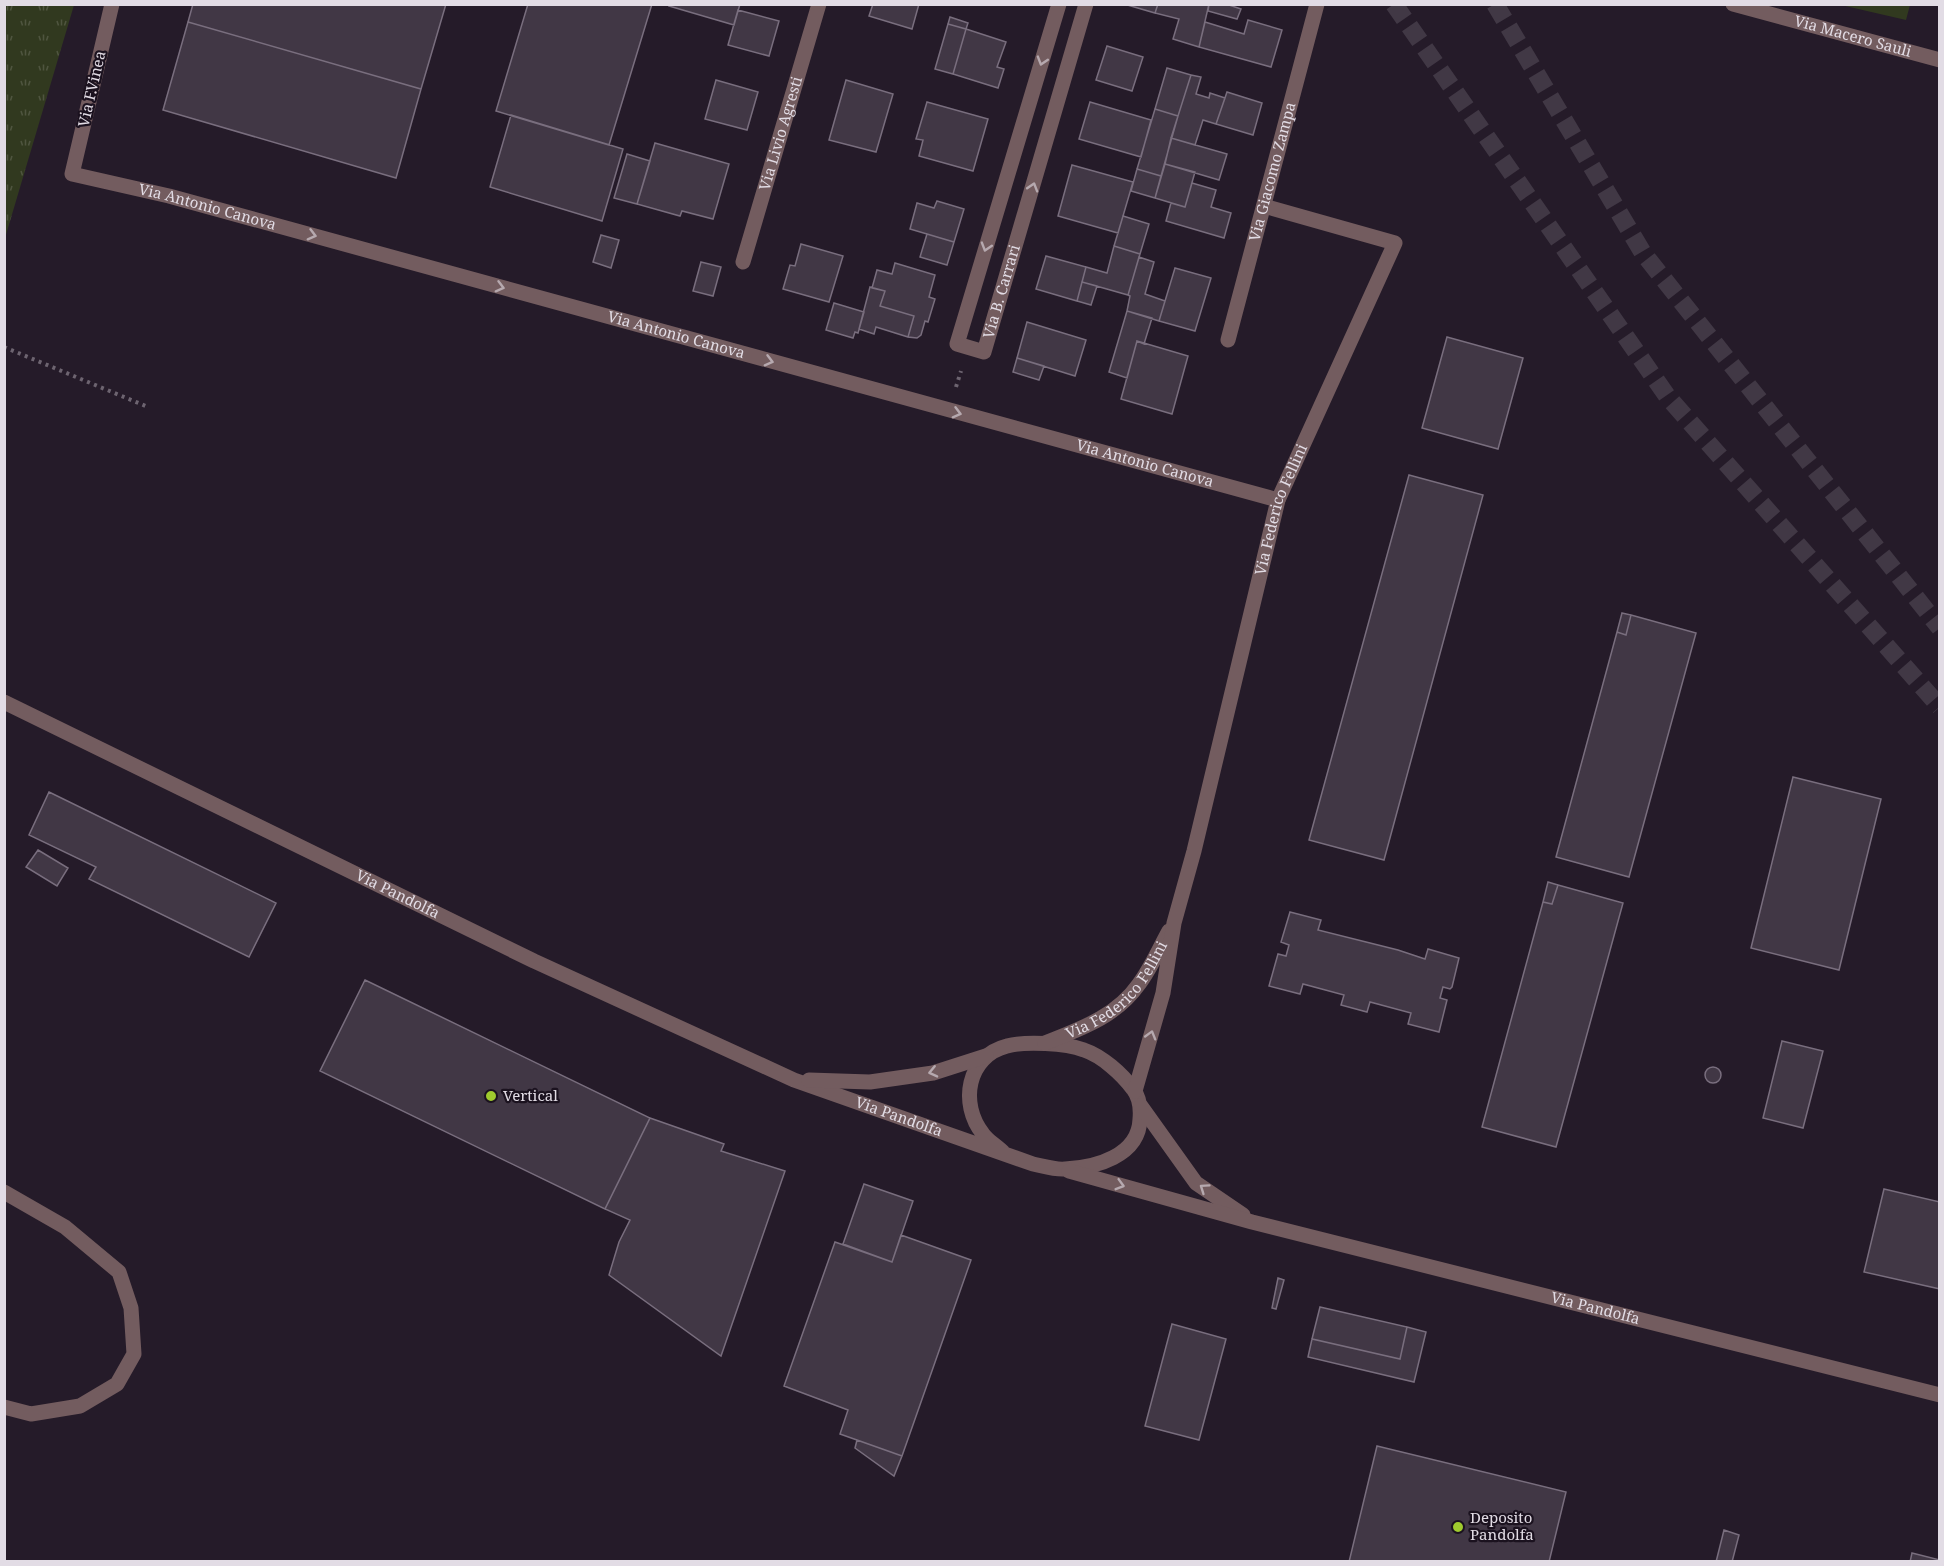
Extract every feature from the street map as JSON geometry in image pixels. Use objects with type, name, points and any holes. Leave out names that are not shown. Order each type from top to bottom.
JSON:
[{"type":"street","name":"Via F.Vinea","points":[[72,174],[112,4]]},
{"type":"street","name":"Via Livio Agresti","points":[[742,262],[819,4]]},
{"type":"street","name":"Via B. Carrari","points":[[1059,4],[957,344],[984,352],[1086,4]]},
{"type":"street","name":"Via Giacomo Zampa","points":[[1228,339],[1317,4]]},
{"type":"street","name":"Via Macero Sauli","points":[[1732,4],[1940,60]]},
{"type":"street","name":"Via Antonio Canova","points":[[72,174],[169,196],[1278,500]]},
{"type":"street","name":"Via Federico Fellini","points":[[1135,1091],[1163,993],[1174,923],[1278,500],[1395,243],[1264,206]]},
{"type":"street","name":"Via Pandolfa","points":[[4,702],[534,961],[794,1080],[1033,1164],[1063,1170],[1252,1222],[1940,1395]]},
{"type":"street","name":"Via Federico Fellini","points":[[1044,1043],[1088,1026],[1115,1010],[1139,985],[1174,923]]},
{"type":"street","name":"Via Pandolfa","points":[[794,1080],[870,1082],[933,1073],[989,1055],[1007,1046],[1044,1043],[1084,1050],[1119,1072],[1135,1091],[1141,1106],[1196,1182],[1252,1222]]},
{"type":"street","name":"Via Pandolfa","points":[[989,1055],[975,1069],[968,1090],[970,1111],[983,1134],[1003,1152]]},
{"type":"street","name":"Via Pandolfa","points":[[1063,1170],[1099,1164],[1127,1150],[1140,1127],[1141,1106]]},
{"type":"street","points":[[4,1192],[65,1227],[119,1272],[131,1308],[134,1354],[117,1384],[80,1406],[31,1414],[4,1407]]},
{"type":"path","points":[[4,347],[148,407]]},
{"type":"path","points":[[948,410],[968,347]]},
{"type":"green space","points":[[4,5],[74,5],[5,238]]},
{"type":"green space","points":[[1841,5],[1910,5],[1906,20]]},
{"type":"building","points":[[193,4],[446,4],[421,89],[188,22]]},
{"type":"building","points":[[528,4],[652,4],[609,145],[496,111]]},
{"type":"building","points":[[670,4],[740,4],[734,25],[669,6]]},
{"type":"building","points":[[873,4],[919,4],[912,29],[869,16]]},
{"type":"building","points":[[1124,4],[1158,4],[1155,13]]},
{"type":"building","points":[[1158,4],[1209,4],[1199,47],[1173,39],[1179,19],[1155,13]]},
{"type":"building","points":[[1209,4],[1226,4],[1241,9],[1237,19],[1208,11]]},
{"type":"building","points":[[738,10],[779,21],[769,56],[728,45]]},
{"type":"building","points":[[950,17],[968,23],[966,29],[948,24]]},
{"type":"building","points":[[1248,20],[1282,30],[1271,67],[1199,47],[1205,22],[1244,34]]},
{"type":"building","points":[[188,22],[421,89],[396,178],[163,110]]},
{"type":"building","points":[[948,24],[966,29],[953,74],[935,69]]},
{"type":"building","points":[[966,29],[1006,42],[997,67],[1004,69],[998,88],[953,74]]},
{"type":"building","points":[[1107,46],[1143,57],[1132,91],[1096,80]]},
{"type":"building","points":[[1167,68],[1191,75],[1178,116],[1155,109]]},
{"type":"building","points":[[1191,75],[1201,77],[1196,94],[1209,98],[1210,93],[1225,98],[1216,124],[1203,120],[1195,145],[1171,138]]},
{"type":"building","points":[[716,80],[758,92],[747,130],[705,119]]},
{"type":"building","points":[[846,80],[893,94],[876,152],[829,140]]},
{"type":"building","points":[[1227,92],[1262,103],[1253,135],[1216,124]]},
{"type":"building","points":[[927,102],[988,119],[973,171],[919,156],[923,140],[916,139]]},
{"type":"building","points":[[1090,102],[1151,120],[1141,157],[1079,139]]},
{"type":"building","points":[[1155,109],[1178,116],[1161,176],[1137,169]]},
{"type":"building","points":[[511,115],[623,149],[602,221],[490,187]]},
{"type":"building","points":[[1171,138],[1227,154],[1219,180],[1165,164]]},
{"type":"building","points":[[655,143],[729,164],[713,219],[682,211],[680,216],[637,204]]},
{"type":"building","points":[[627,154],[650,161],[637,204],[614,198]]},
{"type":"building","points":[[1165,164],[1195,172],[1185,207],[1155,198]]},
{"type":"building","points":[[1072,165],[1133,182],[1118,233],[1058,216]]},
{"type":"building","points":[[1137,169],[1161,176],[1155,198],[1131,191]]},
{"type":"building","points":[[1192,183],[1216,190],[1211,207],[1231,213],[1224,238],[1166,221],[1171,203],[1185,207]]},
{"type":"building","points":[[937,201],[964,209],[954,242],[910,229],[917,203],[934,208]]},
{"type":"building","points":[[1123,216],[1149,224],[1140,254],[1114,246]]},
{"type":"building","points":[[927,234],[954,242],[947,265],[920,257]]},
{"type":"building","points":[[601,235],[619,240],[611,268],[593,262]]},
{"type":"building","points":[[801,244],[843,256],[829,302],[783,289],[790,265],[795,266]]},
{"type":"building","points":[[1114,246],[1140,254],[1128,295],[1082,282],[1086,267],[1107,273]]},
{"type":"building","points":[[1046,256],[1086,267],[1077,301],[1036,289]]},
{"type":"building","points":[[1139,257],[1154,262],[1145,294],[1165,301],[1159,321],[1127,311],[1130,296],[1128,295]]},
{"type":"building","points":[[701,262],[721,267],[713,296],[693,291]]},
{"type":"building","points":[[895,263],[935,275],[929,297],[935,299],[928,322],[925,321],[921,335],[917,338],[908,337],[914,316],[880,306],[885,291],[872,288],[877,270],[892,274]]},
{"type":"building","points":[[1175,268],[1211,278],[1195,331],[1159,321]]},
{"type":"building","points":[[1082,282],[1097,286],[1091,305],[1077,301]]},
{"type":"building","points":[[870,287],[885,291],[880,306],[914,316],[908,337],[876,327],[874,334],[859,329]]},
{"type":"building","points":[[834,303],[864,312],[858,333],[855,332],[853,338],[826,330]]},
{"type":"building","points":[[1127,311],[1152,318],[1144,344],[1137,341],[1127,378],[1109,372]]},
{"type":"building","points":[[1027,322],[1086,340],[1075,376],[1017,358]]},
{"type":"building","points":[[1447,337],[1523,358],[1498,449],[1422,428]]},
{"type":"building","points":[[1137,341],[1188,356],[1172,414],[1121,399]]},
{"type":"building","points":[[1017,358],[1044,366],[1039,380],[1013,372]]},
{"type":"building","points":[[1409,475],[1483,495],[1384,860],[1309,840]]},
{"type":"building","points":[[1622,613],[1631,615],[1626,635],[1617,632]]},
{"type":"building","points":[[1631,615],[1696,633],[1629,877],[1556,857],[1617,632],[1626,635]]},
{"type":"building","points":[[1793,777],[1881,799],[1839,970],[1751,948]]},
{"type":"building","points":[[49,792],[276,903],[249,957],[89,879],[96,867],[29,835]]},
{"type":"building","points":[[38,850],[68,868],[57,886],[26,867]]},
{"type":"building","points":[[1548,882],[1558,885],[1552,904],[1543,902]]},
{"type":"building","points":[[1558,885],[1623,903],[1556,1147],[1482,1127],[1543,902],[1552,904]]},
{"type":"building","points":[[1290,912],[1321,920],[1318,930],[1425,959],[1428,949],[1459,958],[1452,987],[1450,989],[1443,987],[1440,998],[1447,1000],[1439,1032],[1408,1024],[1411,1013],[1370,1002],[1367,1012],[1341,1005],[1344,995],[1303,984],[1300,994],[1269,986],[1278,954],[1286,956],[1289,945],[1281,942]]},
{"type":"building","points":[[365,980],[650,1118],[605,1209],[320,1071]]},
{"type":"building","points":[[1782,1041],[1823,1051],[1803,1128],[1763,1118]]},
{"type":"building","points":[[1713,1067],[1719,1069],[1721,1075],[1719,1081],[1713,1083],[1707,1081],[1705,1075],[1707,1069]]},
{"type":"building","points":[[650,1118],[724,1144],[721,1151],[785,1171],[721,1356],[609,1275],[619,1242],[630,1220],[605,1209]]},
{"type":"building","points":[[864,1184],[913,1201],[892,1262],[843,1244]]},
{"type":"building","points":[[1884,1189],[1940,1202],[1940,1289],[1864,1272]]},
{"type":"building","points":[[901,1235],[971,1260],[902,1456],[840,1434],[848,1410],[784,1386],[835,1242],[892,1262]]},
{"type":"building","points":[[1278,1278],[1284,1280],[1276,1309],[1272,1308]]},
{"type":"building","points":[[1320,1307],[1407,1327],[1400,1359],[1312,1339]]},
{"type":"building","points":[[1172,1324],[1226,1339],[1199,1440],[1145,1426]]},
{"type":"building","points":[[1407,1327],[1426,1332],[1414,1382],[1308,1357],[1312,1339],[1400,1359]]},
{"type":"building","points":[[857,1440],[902,1456],[894,1476],[855,1448]]},
{"type":"building","name":"Deposito Pandolfa","points":[[1377,1446],[1566,1492],[1549,1562],[1349,1562]]},
{"type":"building","points":[[1724,1530],[1739,1535],[1732,1562],[1716,1562]]},
{"type":"building","points":[[1912,1553],[1940,1560],[1940,1562],[1910,1562]]},
{"type":"tunnel","points":[[1394,4],[1667,396],[1940,707]]},
{"type":"tunnel","points":[[1495,4],[1643,253],[1940,628]]},
{"type":"place","name":"Vertical","points":[[491,1096]]},
{"type":"place","name":"Deposito Pandolfa","points":[[1458,1527]]}]
